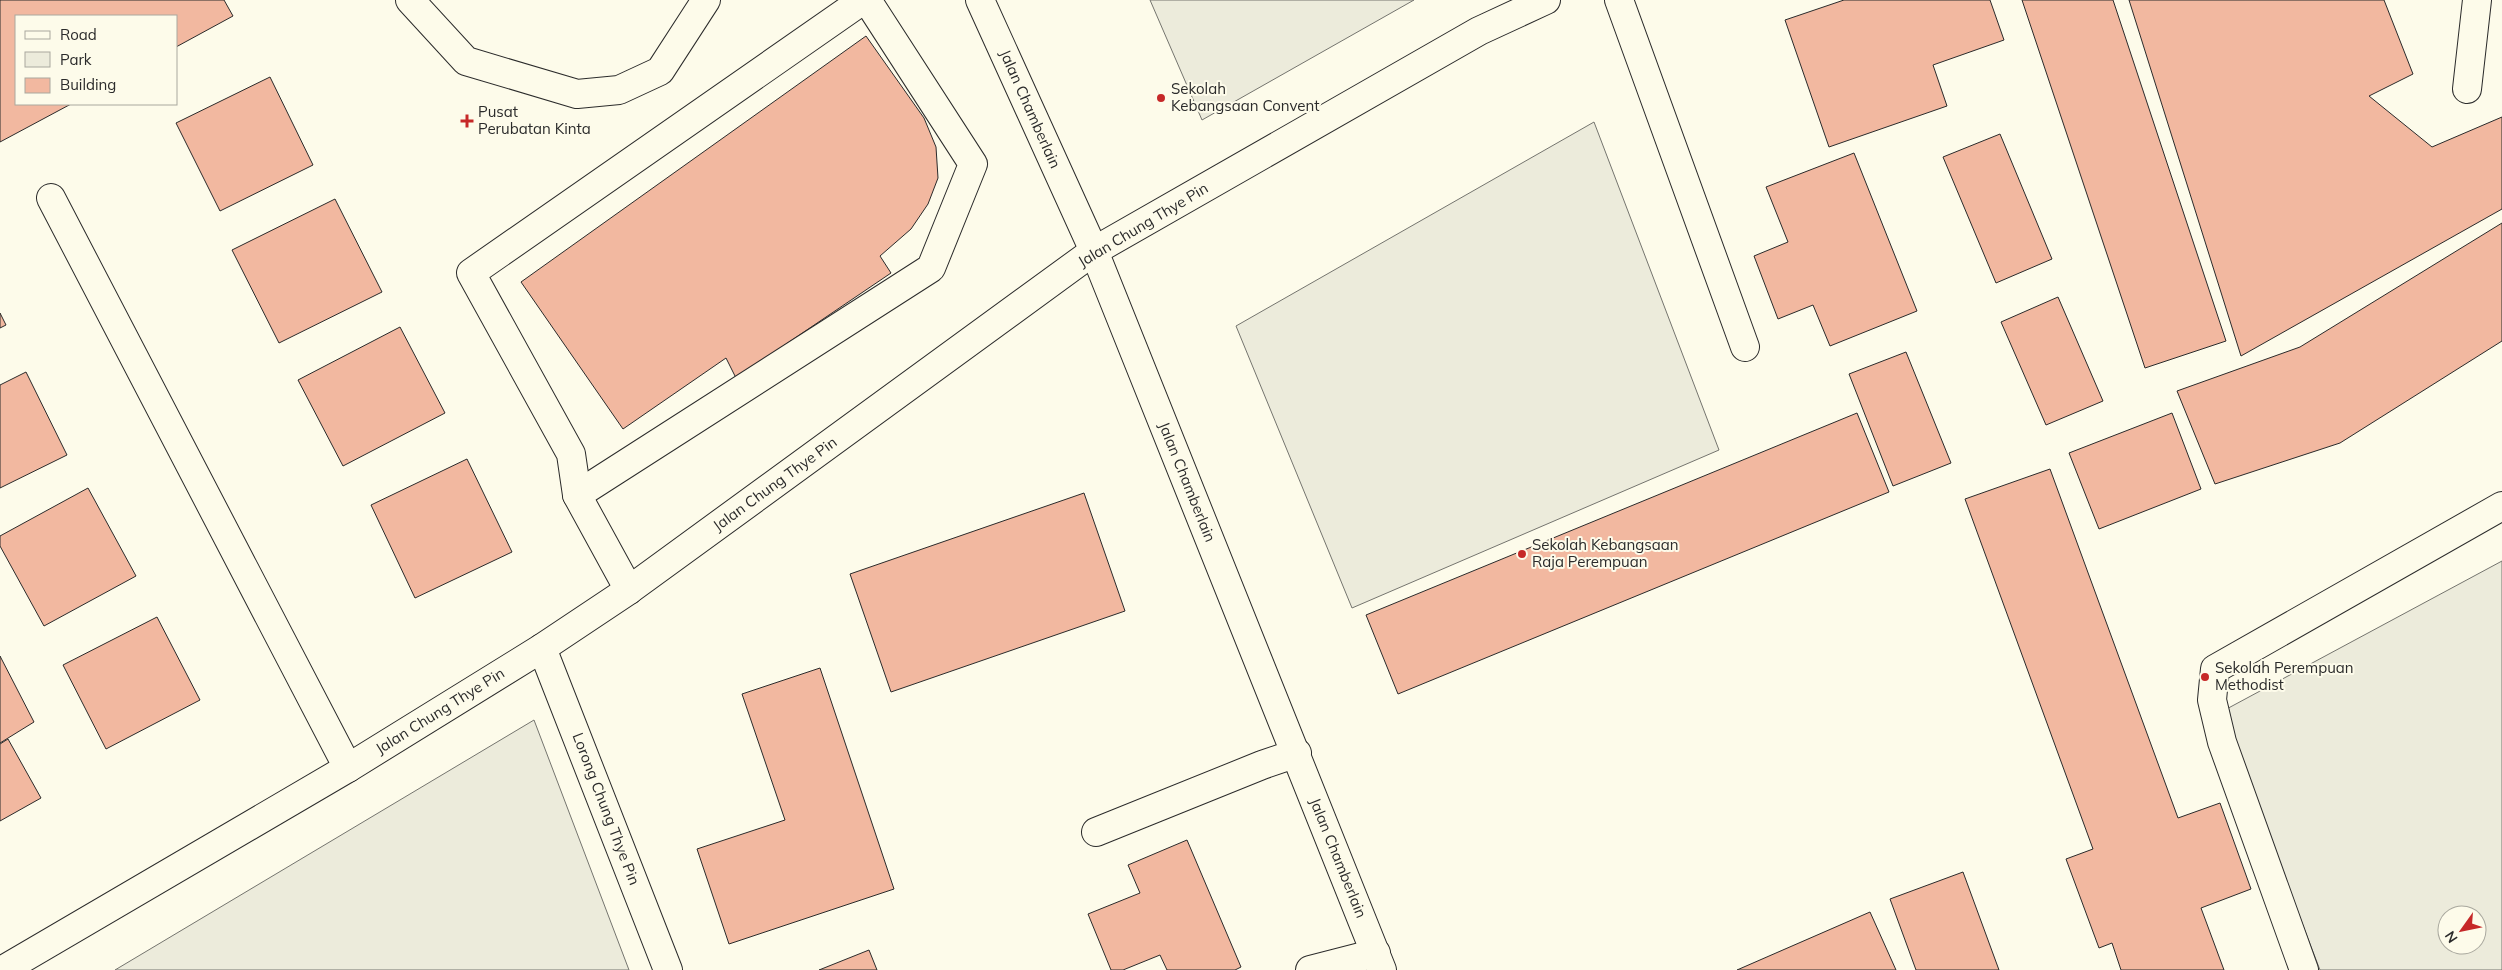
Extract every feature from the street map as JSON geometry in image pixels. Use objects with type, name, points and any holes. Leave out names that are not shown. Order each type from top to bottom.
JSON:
[{"type":"street","points":[[410,0],[466,61],[577,94],[618,90],[660,71],[706,0]]},
{"type":"street","points":[[577,496],[931,268],[973,164],[865,0],[471,273],[571,454],[577,496],[629,590]]},
{"type":"street","name":"Jalan Chamberlain","points":[[980,0],[1094,252],[1379,962]]},
{"type":"street","name":"Jalan Chung Thye Pin","points":[[3,970],[348,768],[542,648],[629,590],[1094,252],[1480,31],[1546,0]]},
{"type":"street","points":[[1619,0],[1745,347]]},
{"type":"street","points":[[2467,89],[2478,0]]},
{"type":"street","points":[[51,198],[348,768]]},
{"type":"street","points":[[2304,970],[2222,742],[2212,700],[2215,669],[2502,506]]},
{"type":"street","name":"Lorong Chung Thye Pin","points":[[542,648],[668,970]]},
{"type":"street","points":[[1096,832],[1296,753]]},
{"type":"street","points":[[1310,970],[1379,962]]},
{"type":"green space","points":[[1150,0],[1414,0],[1202,120]]},
{"type":"green space","points":[[1594,122],[1719,450],[1352,608],[1236,326]]},
{"type":"green space","points":[[2502,561],[2502,970],[2320,970],[2221,712]]},
{"type":"green space","points":[[534,720],[629,970],[115,970]]},
{"type":"building","points":[[0,0],[224,0],[233,16],[178,46],[178,15],[15,15],[15,105],[69,105],[0,142]]},
{"type":"building","points":[[1844,0],[1990,0],[2004,40],[1933,65],[1947,106],[1829,147],[1785,20]]},
{"type":"building","points":[[2022,0],[2113,0],[2226,341],[2145,368]]},
{"type":"building","points":[[2129,0],[2384,0],[2413,74],[2369,96],[2432,147],[2502,117],[2502,209],[2241,356]]},
{"type":"building","points":[[866,36],[924,118],[936,147],[938,178],[928,204],[911,229],[880,256],[891,273],[736,378],[726,358],[623,429],[521,282]]},
{"type":"building","points":[[270,77],[313,165],[220,211],[176,123]]},
{"type":"building","points":[[2000,134],[2052,259],[1996,283],[1943,157]]},
{"type":"building","points":[[1854,153],[1917,311],[1830,346],[1813,305],[1778,319],[1754,256],[1788,242],[1766,187]]},
{"type":"building","points":[[335,199],[382,292],[279,343],[232,250]]},
{"type":"building","points":[[2502,223],[2502,341],[2340,443],[2215,484],[2177,391],[2300,347]]},
{"type":"building","points":[[2058,297],[2103,401],[2046,425],[2001,322]]},
{"type":"building","points":[[0,313],[6,325],[0,328]]},
{"type":"building","points":[[400,327],[445,413],[343,466],[298,380]]},
{"type":"building","points":[[1906,352],[1951,463],[1893,486],[1849,374]]},
{"type":"building","points":[[26,372],[67,455],[0,488],[0,385]]},
{"type":"building","points":[[1857,413],[1889,492],[1398,694],[1366,615]]},
{"type":"building","points":[[2172,413],[2201,489],[2099,529],[2069,453]]},
{"type":"building","points":[[467,459],[512,552],[415,598],[371,505]]},
{"type":"building","points":[[2050,469],[2178,818],[2220,803],[2251,889],[2201,908],[2224,970],[2121,970],[2112,943],[2099,948],[2066,859],[2093,849],[1965,499]]},
{"type":"building","points":[[88,488],[136,576],[44,626],[0,546],[0,536]]},
{"type":"building","points":[[1084,493],[1125,611],[891,692],[850,574]]},
{"type":"building","points":[[157,617],[200,700],[106,749],[63,665]]},
{"type":"building","points":[[0,656],[34,722],[0,743]]},
{"type":"building","points":[[820,668],[894,889],[729,944],[697,849],[785,820],[742,694]]},
{"type":"building","points":[[8,739],[41,798],[0,821],[0,744]]},
{"type":"building","points":[[1187,840],[1241,967],[1235,970],[1167,970],[1160,955],[1123,970],[1111,970],[1088,914],[1140,893],[1128,865]]},
{"type":"building","points":[[1963,872],[1999,970],[1916,970],[1890,899]]},
{"type":"building","points":[[1870,912],[1896,970],[1737,970]]},
{"type":"building","points":[[869,950],[877,970],[819,970]]},
{"type":"place","name":"Sekolah Kebangsaan Convent","points":[[1161,98]]},
{"type":"place","name":"Pusat Perubatan Kinta","points":[[467,121]]},
{"type":"place","name":"Sekolah Kebangsaan Raja Perempuan","points":[[1522,554]]},
{"type":"place","name":"Sekolah Perempuan Methodist","points":[[2205,677]]}]
